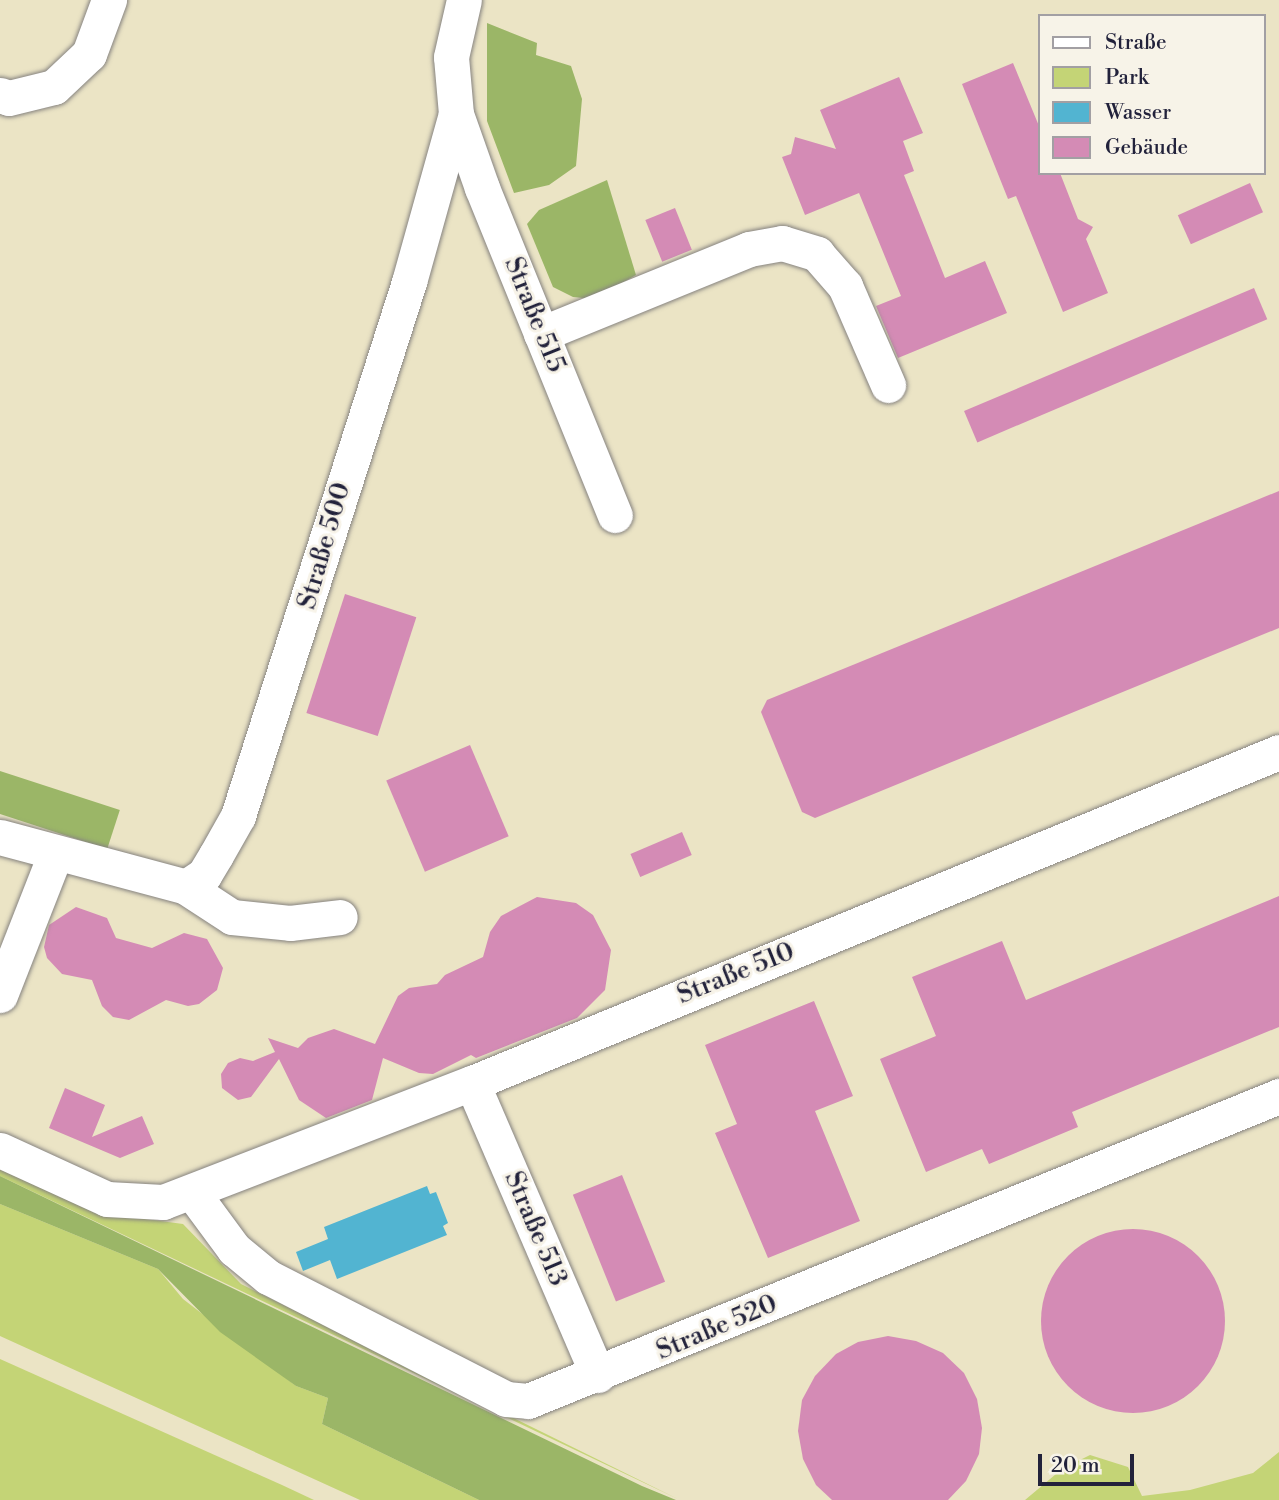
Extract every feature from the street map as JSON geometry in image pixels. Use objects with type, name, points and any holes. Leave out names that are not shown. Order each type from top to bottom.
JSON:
[{"type":"street","points":[[0,95],[9,98],[54,87],[89,54],[109,0]]},
{"type":"street","name":"Straße 500","points":[[186,887],[204,875],[238,816],[409,282],[456,114],[451,57],[464,0]]},
{"type":"street","name":"Straße 515","points":[[456,114],[615,515]]},
{"type":"street","points":[[541,334],[749,249],[782,243],[817,254],[845,286],[888,385]]},
{"type":"street","name":"Straße 510","points":[[0,1150],[107,1199],[145,1204],[192,1192],[472,1083],[1279,752]]},
{"type":"street","points":[[0,837],[55,855],[186,887],[232,917],[290,923],[341,917]]},
{"type":"street","points":[[0,995],[55,855]]},
{"type":"street","name":"Straße 513","points":[[472,1083],[598,1375]]},
{"type":"street","name":"Straße 520","points":[[192,1192],[234,1249],[268,1277],[506,1399],[528,1401],[598,1375],[1279,1096]]},
{"type":"green space","points":[[487,23],[537,43],[536,55],[571,66],[582,99],[576,166],[549,185],[514,193],[487,121]]},
{"type":"green space","points":[[607,180],[636,275],[594,299],[573,297],[553,287],[527,224],[539,210]]},
{"type":"green space","points":[[0,771],[120,810],[107,849],[0,814]]},
{"type":"green space","points":[[0,1164],[108,1214],[183,1224],[241,1284],[680,1500],[0,1176]]},
{"type":"green space","points":[[0,1176],[676,1500],[479,1500],[322,1424],[328,1398],[296,1386],[220,1332],[158,1269],[0,1204]]},
{"type":"green space","points":[[0,1204],[158,1269],[183,1299],[296,1386],[328,1398],[322,1424],[479,1500],[360,1500],[0,1336]]},
{"type":"green space","points":[[0,1359],[282,1485],[314,1500],[0,1500]]},
{"type":"green space","points":[[1279,1452],[1279,1500],[1025,1500],[1062,1469],[1090,1455],[1128,1467],[1142,1496],[1190,1490],[1253,1473]]},
{"type":"water","points":[[427,1186],[430,1194],[436,1192],[448,1223],[443,1226],[447,1235],[337,1279],[330,1260],[303,1271],[296,1252],[328,1239],[324,1227]]},
{"type":"building","points":[[1013,63],[1038,124],[1038,175],[1061,175],[1078,219],[1093,227],[1086,239],[1108,293],[1063,312],[1016,196],[1008,199],[962,84]]},
{"type":"building","points":[[899,77],[923,133],[903,141],[914,171],[904,175],[945,278],[985,261],[1007,313],[898,358],[876,306],[901,296],[859,193],[805,215],[782,157],[791,154],[795,137],[836,149],[820,110]]},
{"type":"building","points":[[1250,183],[1263,212],[1191,244],[1178,215]]},
{"type":"building","points":[[675,208],[692,250],[662,262],[645,220]]},
{"type":"building","points":[[1254,288],[1267,319],[977,442],[964,411]]},
{"type":"building","points":[[1279,491],[1279,628],[815,818],[802,812],[761,712],[767,700]]},
{"type":"building","points":[[345,594],[416,617],[378,736],[306,713]]},
{"type":"building","points":[[470,745],[509,836],[425,872],[386,781]]},
{"type":"building","points":[[682,832],[692,855],[640,877],[630,854]]},
{"type":"building","points":[[1279,896],[1279,1027],[1072,1112],[1078,1127],[989,1164],[982,1149],[926,1172],[880,1059],[936,1036],[912,977],[1002,941],[1026,1000]]},
{"type":"building","points":[[537,897],[576,903],[593,915],[611,950],[605,990],[577,1018],[476,1058],[471,1055],[433,1074],[419,1073],[383,1058],[372,1100],[326,1118],[299,1100],[279,1059],[251,1097],[238,1100],[222,1088],[221,1074],[228,1063],[240,1058],[253,1061],[275,1052],[268,1038],[298,1048],[308,1038],[334,1029],[375,1044],[398,996],[409,988],[437,984],[445,975],[483,957],[490,932],[501,916]]},
{"type":"building","points":[[76,907],[107,918],[116,938],[152,948],[184,933],[207,939],[223,968],[217,990],[199,1004],[188,1006],[166,1000],[129,1020],[113,1017],[102,1006],[92,980],[62,974],[47,958],[44,947],[49,925]]},
{"type":"building","points":[[814,1001],[853,1096],[815,1111],[860,1221],[768,1258],[715,1133],[737,1124],[705,1045]]},
{"type":"building","points":[[65,1088],[105,1105],[92,1137],[142,1116],[154,1144],[120,1158],[49,1128]]},
{"type":"building","points":[[622,1175],[665,1282],[616,1301],[573,1195]]},
{"type":"building","points":[[1133,1229],[1168,1236],[1198,1256],[1218,1286],[1225,1321],[1218,1356],[1198,1386],[1168,1406],[1133,1413],[1098,1406],[1068,1386],[1048,1356],[1041,1321],[1048,1286],[1068,1256],[1098,1236]]},
{"type":"building","points":[[888,1336],[916,1341],[943,1353],[964,1373],[977,1399],[982,1428],[979,1454],[966,1481],[948,1500],[832,1500],[816,1485],[803,1459],[798,1431],[802,1400],[815,1376],[836,1354],[858,1342]]}]
